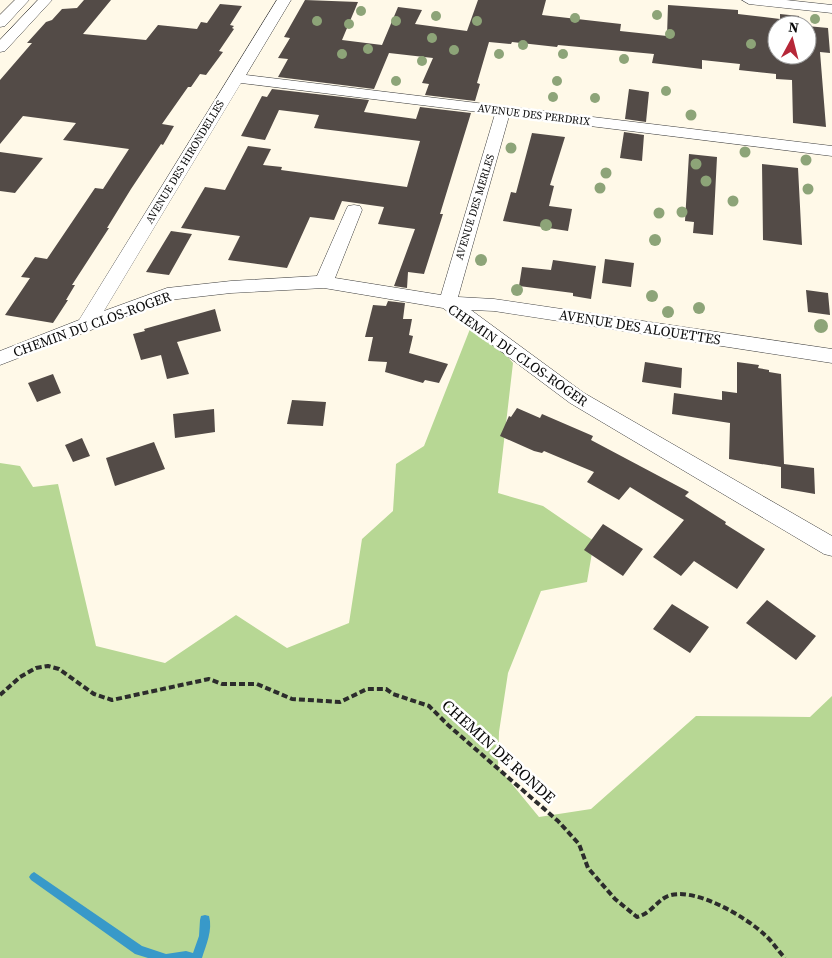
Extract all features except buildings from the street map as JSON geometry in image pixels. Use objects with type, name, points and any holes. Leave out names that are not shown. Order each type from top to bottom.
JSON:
[{"type":"street","points":[[0,23],[22,0]]},
{"type":"street","points":[[0,48],[45,0]]},
{"type":"street","name":"AVENUE DES HIRONDELLES","points":[[86,325],[284,0]]},
{"type":"street","points":[[749,0],[832,9]]},
{"type":"street","name":"AVENUE DES PERDRIX","points":[[236,78],[832,151]]},
{"type":"street","name":"AVENUE DES MERLES","points":[[448,303],[503,111]]},
{"type":"street","points":[[324,282],[354,210]]},
{"type":"street","name":"CHEMIN DU CLOS-ROGER","points":[[0,358],[167,294],[230,287],[324,282],[448,303],[577,398],[832,547]]},
{"type":"street","name":"AVENUE DES ALOUETTES","points":[[448,303],[494,305],[832,356]]},
{"type":"path","name":"CHEMIN DE RONDE","points":[[0,695],[25,672],[46,665],[64,671],[97,697],[112,700],[209,679],[222,684],[258,684],[292,699],[340,702],[367,688],[386,689],[393,694],[429,706],[448,726],[558,821],[580,844],[588,868],[615,899],[637,918],[647,915],[667,896],[689,895],[720,906],[742,917],[762,931],[785,958]]},
{"type":"green space","points":[[470,329],[484,330],[513,363],[498,493],[543,506],[594,541],[587,582],[541,591],[508,673],[499,732],[498,767],[539,817],[591,809],[696,716],[810,717],[832,696],[832,958],[0,958],[0,463],[20,466],[33,487],[58,484],[96,646],[165,663],[236,615],[287,648],[349,623],[362,539],[393,511],[396,464],[424,446]]},
{"type":"waterway","points":[[34,877],[139,950],[164,958]]},
{"type":"waterway","points":[[197,958],[204,936],[205,920]]},
{"type":"waterway","points":[[168,958],[186,956],[192,958]]}]
